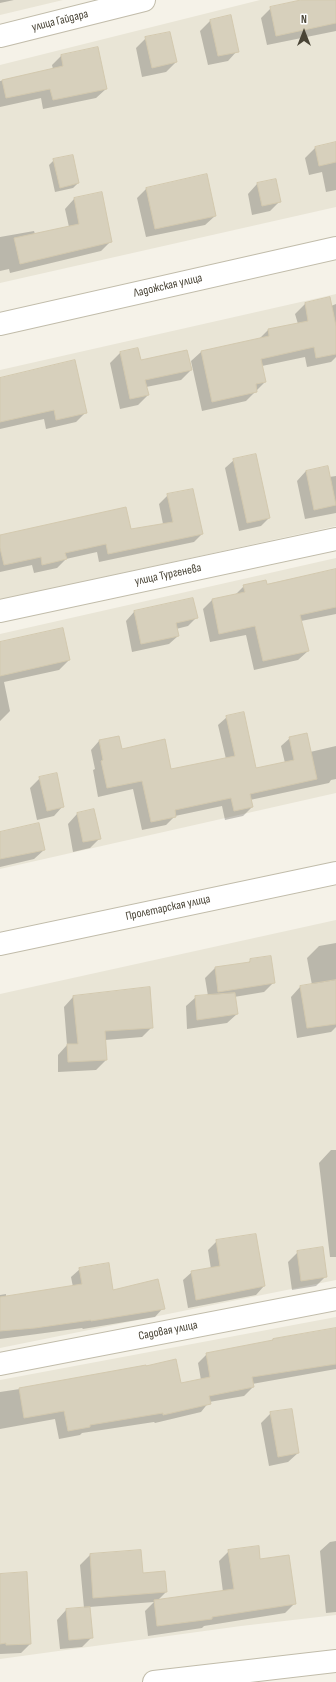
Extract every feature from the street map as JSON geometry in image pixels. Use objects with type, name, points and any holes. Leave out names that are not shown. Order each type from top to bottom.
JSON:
[{"type":"street","name":"улица Гайдара","points":[[0,36],[144,0]]},
{"type":"street","name":"Ладожская улица","points":[[0,324],[336,248]]},
{"type":"street","name":"улица Тургенева","points":[[0,611],[336,539]]},
{"type":"street","name":"Пролетарская улица","points":[[0,944],[336,873]]},
{"type":"street","name":"Садовая улица","points":[[0,1364],[336,1299]]},
{"type":"street","points":[[154,1682],[336,1661]]},
{"type":"shaded area","points":[[0,0],[63,0],[0,15]]},
{"type":"shaded area","points":[[260,0],[336,0],[336,207],[0,283],[0,65]]},
{"type":"shaded area","points":[[336,294],[336,526],[0,600],[0,370]]},
{"type":"shaded area","points":[[336,558],[336,793],[0,869],[0,634]]},
{"type":"shaded area","points":[[336,920],[336,1280],[0,1348],[0,994]]},
{"type":"shaded area","points":[[336,1317],[336,1615],[241,1626],[0,1659],[0,1380]]},
{"type":"building","points":[[301,0],[336,0],[336,23],[276,36],[270,7]]},
{"type":"building","points":[[231,15],[239,52],[218,56],[210,20]]},
{"type":"building","points":[[170,32],[177,62],[152,68],[145,37]]},
{"type":"building","points":[[98,47],[107,89],[53,100],[50,89],[6,98],[2,80],[63,66],[61,55]]},
{"type":"building","points":[[336,142],[336,162],[319,166],[315,147]]},
{"type":"building","points":[[73,155],[79,183],[60,188],[53,159]]},
{"type":"building","points":[[207,174],[216,216],[155,229],[146,188]]},
{"type":"building","points":[[276,179],[281,202],[262,206],[257,183]]},
{"type":"building","points":[[102,192],[112,242],[20,264],[14,238],[79,224],[74,198]]},
{"type":"building","points":[[330,297],[336,326],[336,354],[316,358],[314,347],[261,359],[266,382],[256,384],[257,392],[212,402],[201,351],[269,336],[268,329],[308,321],[305,303]]},
{"type":"building","points":[[138,348],[141,360],[187,350],[192,370],[145,380],[149,395],[130,399],[120,352]]},
{"type":"building","points":[[75,360],[87,413],[56,420],[54,410],[0,422],[0,378]]},
{"type":"building","points":[[256,454],[270,518],[247,523],[233,459]]},
{"type":"building","points":[[328,466],[336,505],[314,510],[306,471]]},
{"type":"building","points":[[193,489],[203,534],[108,554],[106,544],[65,553],[67,559],[42,565],[41,557],[4,565],[0,548],[0,535],[126,507],[131,529],[173,522],[167,494]]},
{"type":"building","points":[[336,569],[336,607],[300,615],[309,651],[263,661],[255,626],[219,634],[212,599],[245,592],[243,585],[266,580],[267,584]]},
{"type":"building","points":[[193,598],[198,618],[176,623],[179,636],[141,644],[134,611]]},
{"type":"building","points":[[63,628],[70,660],[0,676],[0,642]]},
{"type":"building","points":[[244,712],[256,768],[294,760],[289,737],[307,733],[317,779],[250,794],[253,807],[234,811],[231,798],[175,810],[176,817],[151,822],[142,781],[107,788],[101,761],[103,760],[99,740],[119,736],[122,749],[165,739],[171,769],[235,756],[226,716]]},
{"type":"building","points":[[57,773],[64,807],[47,811],[39,777]]},
{"type":"building","points":[[94,809],[101,839],[83,842],[77,813]]},
{"type":"building","points":[[39,823],[45,850],[0,859],[0,832]]},
{"type":"building","points":[[271,956],[275,983],[218,992],[215,967],[250,962],[250,959]]},
{"type":"building","points":[[336,980],[336,1024],[307,1028],[300,986]]},
{"type":"building","points":[[150,987],[153,1028],[105,1031],[107,1060],[68,1062],[67,1044],[78,1044],[73,996]]},
{"type":"building","points":[[235,993],[238,1014],[197,1020],[195,996]]},
{"type":"building","points":[[256,1234],[265,1286],[196,1300],[191,1271],[220,1266],[216,1240]]},
{"type":"building","points":[[323,1247],[327,1277],[301,1281],[297,1251]]},
{"type":"building","points":[[109,1263],[113,1290],[158,1279],[165,1309],[91,1321],[0,1331],[0,1297],[82,1284],[79,1268]]},
{"type":"building","points":[[336,1328],[336,1364],[252,1377],[254,1387],[209,1396],[211,1404],[163,1415],[163,1413],[90,1425],[90,1427],[68,1431],[64,1411],[24,1418],[19,1388],[146,1366],[176,1359],[181,1383],[210,1377],[206,1353]]},
{"type":"building","points":[[292,1409],[299,1453],[278,1457],[270,1412]]},
{"type":"building","points":[[259,1546],[260,1559],[289,1555],[296,1604],[212,1617],[212,1619],[157,1626],[154,1600],[234,1589],[228,1550]]},
{"type":"building","points":[[141,1550],[143,1573],[165,1571],[167,1592],[93,1598],[90,1554]]},
{"type":"building","points":[[27,1572],[31,1644],[0,1644],[0,1574]]},
{"type":"building","points":[[90,1607],[93,1638],[69,1640],[66,1609]]}]
